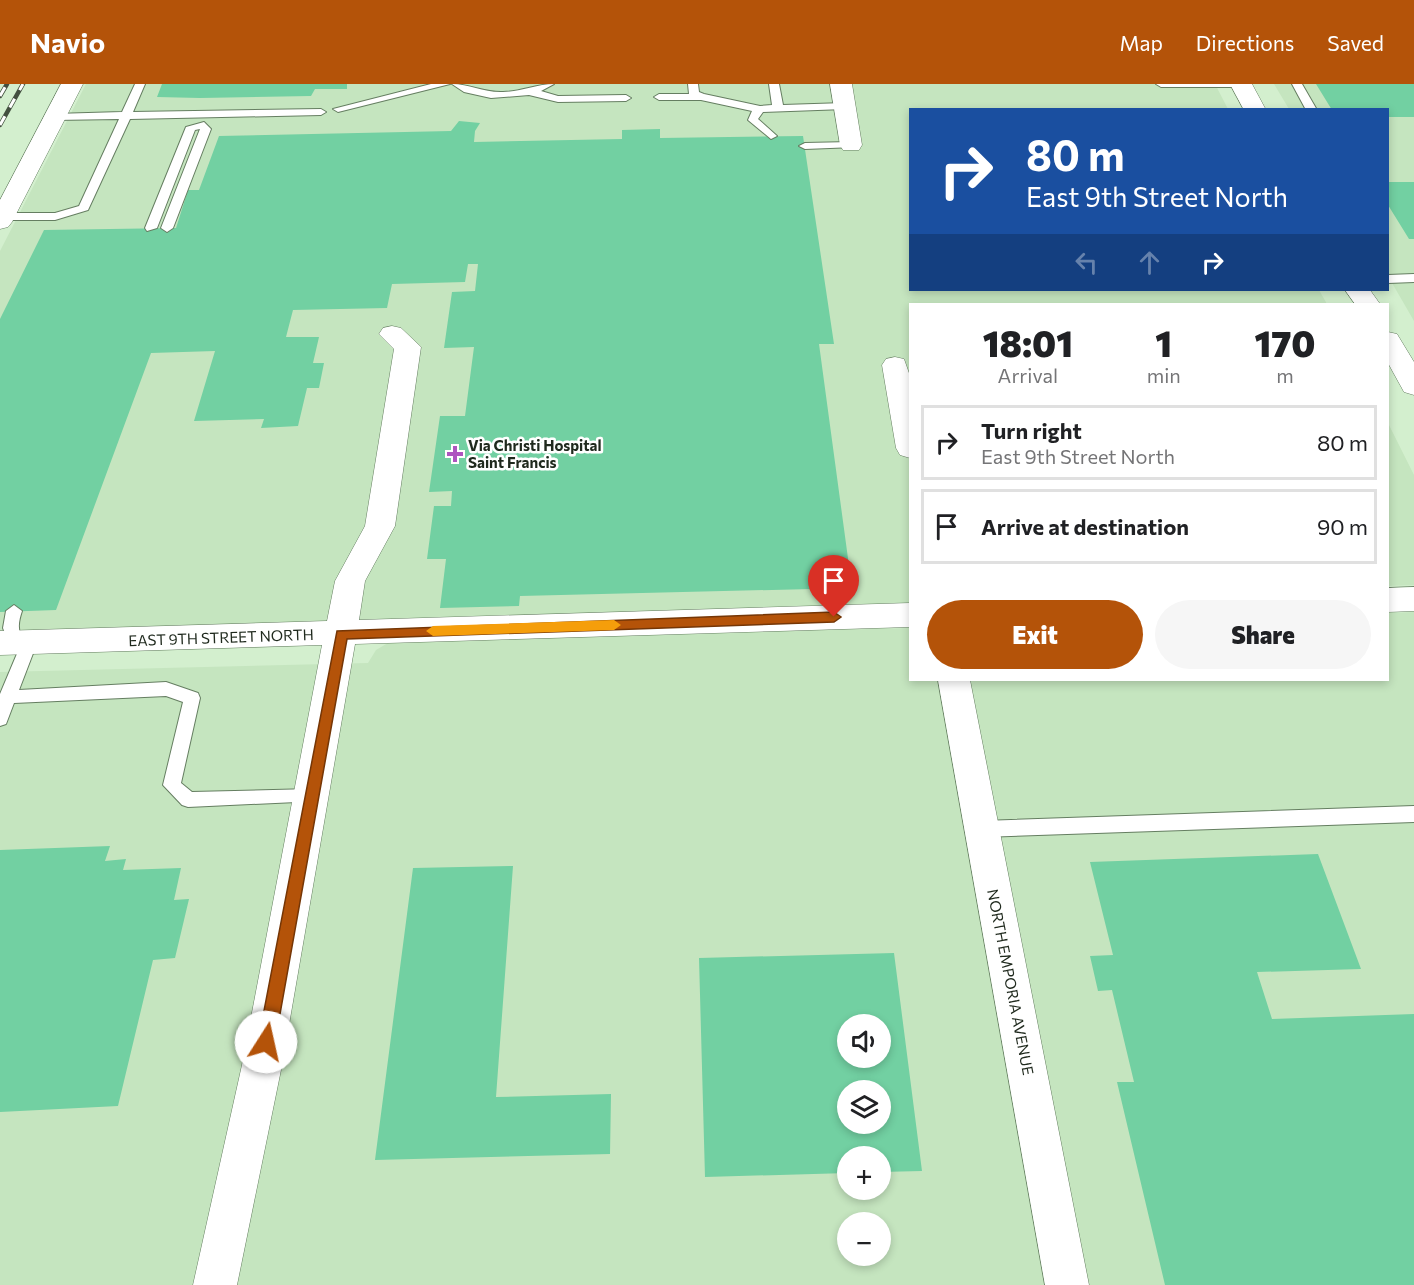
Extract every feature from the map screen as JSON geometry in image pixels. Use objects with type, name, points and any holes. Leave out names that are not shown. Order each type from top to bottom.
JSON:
[{"type":"street","points":[[1,220],[72,84]]},
{"type":"street","points":[[841,84],[851,145]]},
{"type":"street","points":[[1241,84],[1254,108]]},
{"type":"street","points":[[215,1285],[262,1065],[350,581],[380,526],[408,347],[392,334]]},
{"type":"street","points":[[1389,342],[1414,386]]},
{"type":"street","points":[[895,365],[909,442]]},
{"type":"street","points":[[1389,600],[1414,599]]},
{"type":"street","name":"EAST 9TH STREET NORTH","points":[[16,643],[909,615]]},
{"type":"street","name":"NORTH EMPORIA AVENUE","points":[[954,681],[1067,1285]]},
{"type":"lane","points":[[1,220],[62,216],[84,208],[140,84]]},
{"type":"lane","points":[[339,109],[445,84]]},
{"type":"lane","points":[[457,84],[483,94],[503,96],[530,92],[549,84]]},
{"type":"lane","points":[[693,84],[694,93],[701,97]]},
{"type":"lane","points":[[774,84],[778,106]]},
{"type":"lane","points":[[1161,84],[1241,84]]},
{"type":"lane","points":[[1297,84],[1311,108]]},
{"type":"lane","points":[[530,92],[558,99],[626,98]]},
{"type":"lane","points":[[659,97],[701,97],[760,109],[778,106],[845,106]]},
{"type":"lane","points":[[760,109],[753,116],[753,120],[771,136]]},
{"type":"lane","points":[[54,117],[125,116],[201,120],[321,112]]},
{"type":"lane","points":[[167,228],[206,129],[201,120]]},
{"type":"lane","points":[[151,228],[191,127],[201,120]]},
{"type":"lane","points":[[805,146],[851,145]]},
{"type":"lane","points":[[168,186],[184,186]]},
{"type":"lane","points":[[1389,279],[1414,278]]},
{"type":"lane","points":[[0,719],[16,643],[10,627],[14,611]]},
{"type":"lane","points":[[4,700],[166,689],[192,698],[172,785],[188,800],[312,796]]},
{"type":"lane","points":[[982,829],[1414,814]]},
{"type":"shaded area","name":"Via Christi Hospital Saint Francis","points":[[86,84],[1215,84],[1227,108],[909,108],[909,291],[1320,291],[1326,303],[909,303],[909,603],[0,634],[0,251]]},
{"type":"shaded area","points":[[1274,84],[1414,84],[1414,321],[1389,278],[1389,108],[1288,108]]},
{"type":"shaded area","points":[[1389,425],[1414,475],[1414,585],[1389,586]]},
{"type":"shaded area","points":[[1414,612],[1414,1285],[0,1285],[0,672],[368,663],[376,650],[393,640],[909,628],[909,681],[1389,681],[1389,613]]},
{"type":"building","points":[[162,84],[347,84],[347,89],[315,89],[311,96],[157,97]]},
{"type":"building","points":[[1316,84],[1414,84],[1414,117],[1389,117],[1389,108],[1331,108]]},
{"type":"building","points":[[459,121],[480,123],[475,131],[474,142],[622,139],[622,130],[660,129],[660,138],[803,136],[834,344],[819,344],[852,588],[520,596],[519,606],[440,608],[446,559],[427,559],[434,506],[451,506],[452,491],[429,492],[440,416],[465,416],[474,347],[444,348],[452,292],[475,291],[478,264],[468,264],[465,282],[392,284],[387,308],[293,310],[286,337],[319,337],[313,363],[324,363],[319,388],[307,388],[298,426],[261,428],[264,419],[194,421],[215,351],[151,353],[56,610],[0,612],[0,319],[44,230],[176,228],[188,190],[199,190],[219,136],[451,131]]},
{"type":"building","points":[[1389,182],[1414,182],[1414,239],[1409,239],[1389,207]]},
{"type":"building","points":[[110,846],[105,861],[126,859],[123,870],[181,868],[174,900],[189,899],[175,958],[153,960],[118,1106],[0,1112],[0,850]]},
{"type":"building","points":[[1318,854],[1361,969],[1257,972],[1272,1019],[1414,1014],[1414,1285],[1165,1285],[1117,1082],[1134,1082],[1112,990],[1098,991],[1090,956],[1113,955],[1090,862]]},
{"type":"building","points":[[513,866],[496,1097],[611,1094],[610,1154],[375,1160],[413,868]]},
{"type":"building","points":[[894,953],[922,1171],[891,1172],[891,1146],[837,1146],[837,1173],[705,1177],[699,958]]},
{"type":"railway","points":[[0,96],[7,84]]},
{"type":"railway","points":[[0,125],[23,84]]},
{"type":"slow traffic","points":[[433,631],[614,625]]},
{"type":"place","name":"Via Christi Hospital Saint Francis","points":[[455,454]]},
{"type":"route","points":[[266,1042],[341,634],[834,617]]}]
